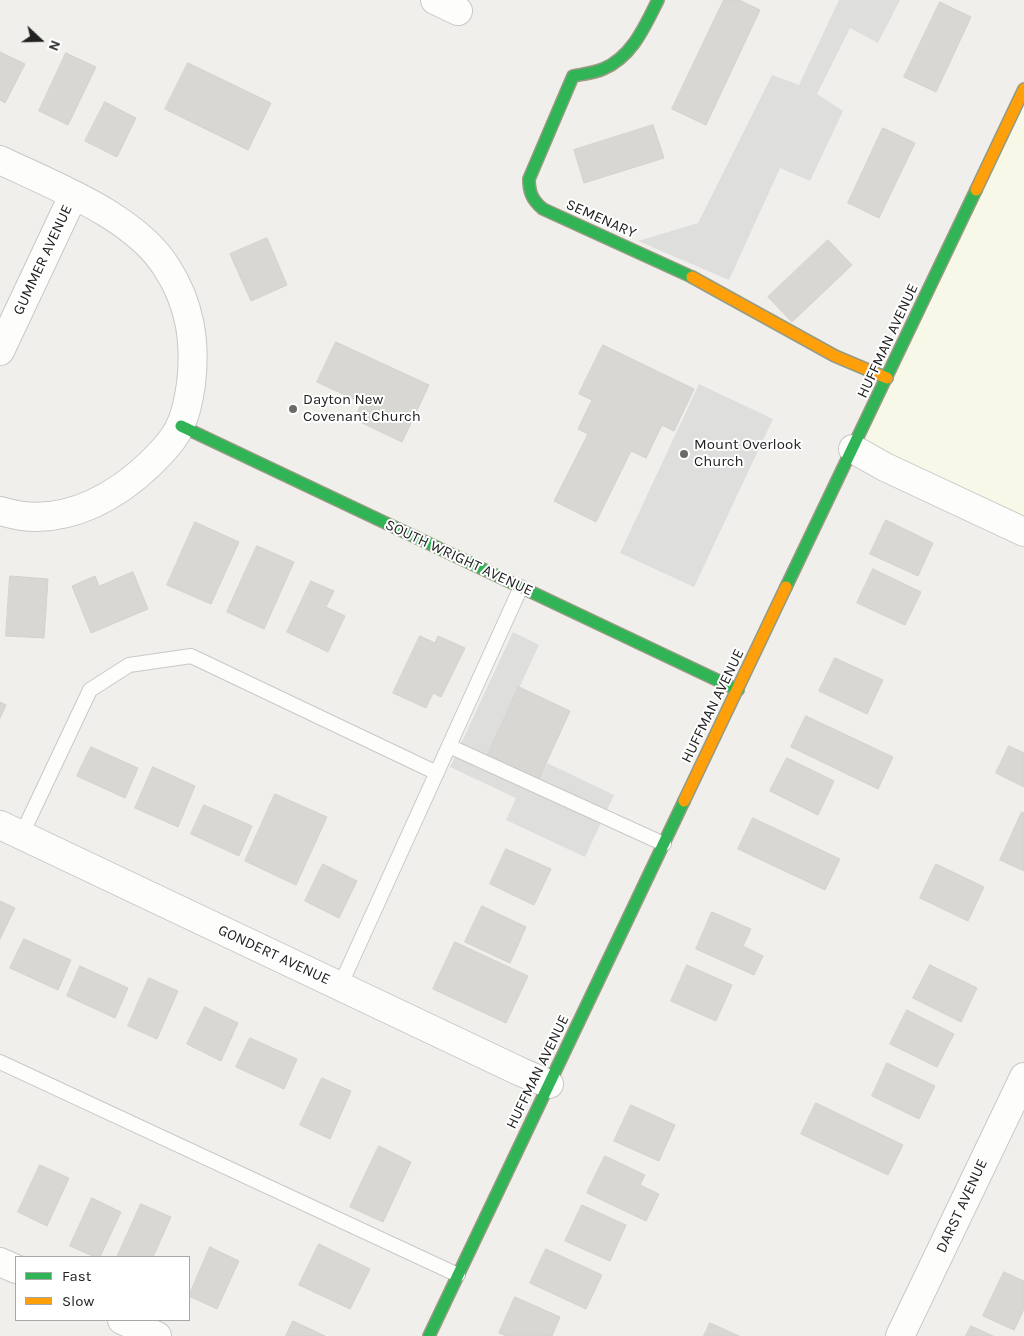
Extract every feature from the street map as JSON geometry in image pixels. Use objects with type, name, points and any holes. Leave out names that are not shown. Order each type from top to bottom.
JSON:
[{"type":"street","name":"SEMENARY","points":[[658,0],[640,38],[625,55],[606,68],[573,76],[529,179],[529,193],[536,204],[543,209],[691,276],[836,356],[887,378]]},
{"type":"street","name":"HUFFMAN AVENUE","points":[[429,1336],[1024,89]]},
{"type":"street","points":[[0,160],[119,220],[145,241],[166,266],[183,297],[192,331],[194,363],[188,404],[181,426],[162,452],[136,477],[103,500],[77,511],[43,516],[23,516],[0,511]]},
{"type":"street","name":"GUMMER AVENUE","points":[[0,350],[73,196]]},
{"type":"street","name":"SOUTH WRIGHT AVENUE","points":[[181,426],[738,690]]},
{"type":"street","points":[[853,449],[885,467],[1024,532]]},
{"type":"street","name":"GONDERT AVENUE","points":[[11,830],[549,1084]]},
{"type":"street","name":"DARST AVENUE","points":[[900,1336],[1024,1077]]},
{"type":"street","points":[[0,1262],[15,1269]]},
{"type":"street","points":[[124,1321],[157,1336]]},
{"type":"lane","points":[[340,986],[521,587]]},
{"type":"lane","points":[[11,830],[90,690],[129,665],[192,656],[437,773]]},
{"type":"lane","points":[[449,746],[664,844]]},
{"type":"lane","points":[[0,1062],[458,1276]]},
{"type":"shaded area","points":[[839,0],[900,0],[878,43],[850,28],[817,94],[843,111],[810,181],[780,168],[729,280],[638,241],[698,223],[772,75],[799,85]]},
{"type":"shaded area","points":[[1024,90],[1024,529],[853,449]]},
{"type":"shaded area","points":[[699,384],[773,419],[694,587],[620,553]]},
{"type":"shaded area","points":[[513,632],[539,645],[486,759],[537,783],[547,763],[614,795],[585,857],[506,820],[516,798],[450,767]]},
{"type":"building","points":[[724,0],[739,0],[760,10],[706,125],[672,109]]},
{"type":"building","points":[[940,2],[971,17],[936,92],[904,77]]},
{"type":"building","points":[[0,52],[25,64],[5,103],[0,100]]},
{"type":"building","points":[[66,53],[96,67],[68,125],[39,111]]},
{"type":"building","points":[[188,63],[271,103],[248,150],[165,109]]},
{"type":"building","points":[[105,102],[136,118],[117,157],[85,141]]},
{"type":"building","points":[[653,125],[664,158],[584,183],[574,150]]},
{"type":"building","points":[[883,128],[915,143],[879,218],[848,203]]},
{"type":"building","points":[[267,238],[287,285],[251,301],[230,254]]},
{"type":"building","points":[[828,240],[852,265],[792,322],[768,297]]},
{"type":"building","points":[[336,342],[429,385],[402,442],[354,419],[362,403],[317,382]]},
{"type":"building","points":[[603,345],[694,389],[674,431],[662,425],[646,458],[631,451],[596,522],[554,501],[588,434],[578,429],[592,400],[579,394]]},
{"type":"building","points":[[886,520],[933,543],[918,576],[870,554]]},
{"type":"building","points":[[195,522],[239,542],[211,604],[167,585]]},
{"type":"building","points":[[257,546],[294,562],[264,629],[227,612]]},
{"type":"building","points":[[873,569],[921,592],[905,625],[857,603]]},
{"type":"building","points":[[133,572],[148,609],[91,633],[72,586],[95,576],[99,586]]},
{"type":"building","points":[[10,576],[48,579],[44,638],[6,636]]},
{"type":"building","points":[[311,581],[334,591],[326,607],[345,616],[328,652],[287,632]]},
{"type":"building","points":[[420,636],[435,643],[438,636],[465,648],[441,697],[433,693],[426,708],[393,693]]},
{"type":"building","points":[[835,658],[883,680],[867,714],[819,691]]},
{"type":"building","points":[[519,687],[570,711],[537,783],[486,759]]},
{"type":"building","points":[[0,702],[6,705],[0,718]]},
{"type":"building","points":[[806,716],[893,757],[878,789],[791,747]]},
{"type":"building","points":[[1009,746],[1024,753],[1024,787],[996,773]]},
{"type":"building","points":[[91,747],[138,768],[125,798],[77,776]]},
{"type":"building","points":[[787,758],[834,781],[818,815],[770,791]]},
{"type":"building","points":[[153,767],[195,786],[178,827],[135,808]]},
{"type":"building","points":[[275,794],[327,817],[296,885],[245,861]]},
{"type":"building","points":[[204,805],[252,826],[239,856],[191,834]]},
{"type":"building","points":[[1022,812],[1024,813],[1024,871],[1000,860]]},
{"type":"building","points":[[753,818],[840,859],[825,890],[738,849]]},
{"type":"building","points":[[506,849],[551,869],[534,905],[490,884]]},
{"type":"building","points":[[323,864],[357,881],[339,918],[305,901]]},
{"type":"building","points":[[936,864],[984,887],[968,921],[920,898]]},
{"type":"building","points":[[0,901],[15,908],[0,939]]},
{"type":"building","points":[[482,906],[526,927],[510,963],[465,942]]},
{"type":"building","points":[[712,912],[751,929],[743,946],[763,956],[754,975],[696,949]]},
{"type":"building","points":[[24,939],[71,960],[58,990],[10,968]]},
{"type":"building","points":[[455,942],[528,976],[506,1023],[433,989]]},
{"type":"building","points":[[687,965],[732,985],[716,1021],[671,1001]]},
{"type":"building","points":[[930,965],[977,988],[961,1022],[913,998]]},
{"type":"building","points":[[80,966],[128,988],[115,1018],[67,996]]},
{"type":"building","points":[[149,978],[178,991],[157,1039],[128,1026]]},
{"type":"building","points":[[205,1007],[238,1023],[221,1061],[187,1044]]},
{"type":"building","points":[[907,1010],[954,1034],[937,1067],[890,1044]]},
{"type":"building","points":[[250,1038],[297,1059],[284,1089],[236,1067]]},
{"type":"building","points":[[887,1063],[935,1086],[919,1119],[872,1096]]},
{"type":"building","points":[[322,1078],[351,1091],[330,1139],[300,1125]]},
{"type":"building","points":[[816,1103],[903,1145],[888,1175],[801,1134]]},
{"type":"building","points":[[631,1105],[675,1125],[659,1161],[614,1141]]},
{"type":"building","points":[[379,1146],[411,1162],[383,1222],[350,1207]]},
{"type":"building","points":[[605,1156],[645,1175],[640,1185],[659,1194],[646,1221],[587,1193]]},
{"type":"building","points":[[40,1165],[69,1178],[47,1226],[18,1212]]},
{"type":"building","points":[[92,1198],[121,1212],[100,1256],[93,1256],[70,1246]]},
{"type":"building","points":[[141,1204],[171,1217],[153,1256],[117,1256]]},
{"type":"building","points":[[582,1205],[626,1225],[610,1261],[565,1241]]},
{"type":"building","points":[[319,1244],[370,1269],[350,1309],[299,1285]]},
{"type":"building","points":[[210,1247],[239,1261],[217,1309],[190,1296]]},
{"type":"building","points":[[546,1249],[602,1275],[586,1309],[530,1283]]},
{"type":"building","points":[[1004,1272],[1024,1281],[1024,1309],[1014,1330],[983,1316]]},
{"type":"building","points":[[515,1297],[560,1317],[552,1336],[506,1336],[499,1333]]},
{"type":"building","points":[[293,1321],[325,1336],[286,1336]]},
{"type":"building","points":[[710,1323],[739,1336],[704,1336]]},
{"type":"building","points":[[971,1326],[993,1336],[966,1336]]},
{"type":"traffic: fast","points":[[658,0],[636,40],[622,57],[600,70],[573,76],[529,179],[530,188],[532,196],[543,209],[692,277]]},
{"type":"traffic: fast","points":[[786,587],[976,190]]},
{"type":"traffic: fast","points":[[181,426],[738,690]]},
{"type":"traffic: fast","points":[[429,1336],[684,801]]},
{"type":"traffic: slow","points":[[976,190],[1024,89]]},
{"type":"traffic: slow","points":[[692,277],[835,356],[887,378]]},
{"type":"traffic: slow","points":[[684,801],[786,587]]},
{"type":"place","name":"Dayton New Covenant Church","points":[[293,409]]},
{"type":"place","name":"Mount Overlook Church","points":[[684,454]]}]
